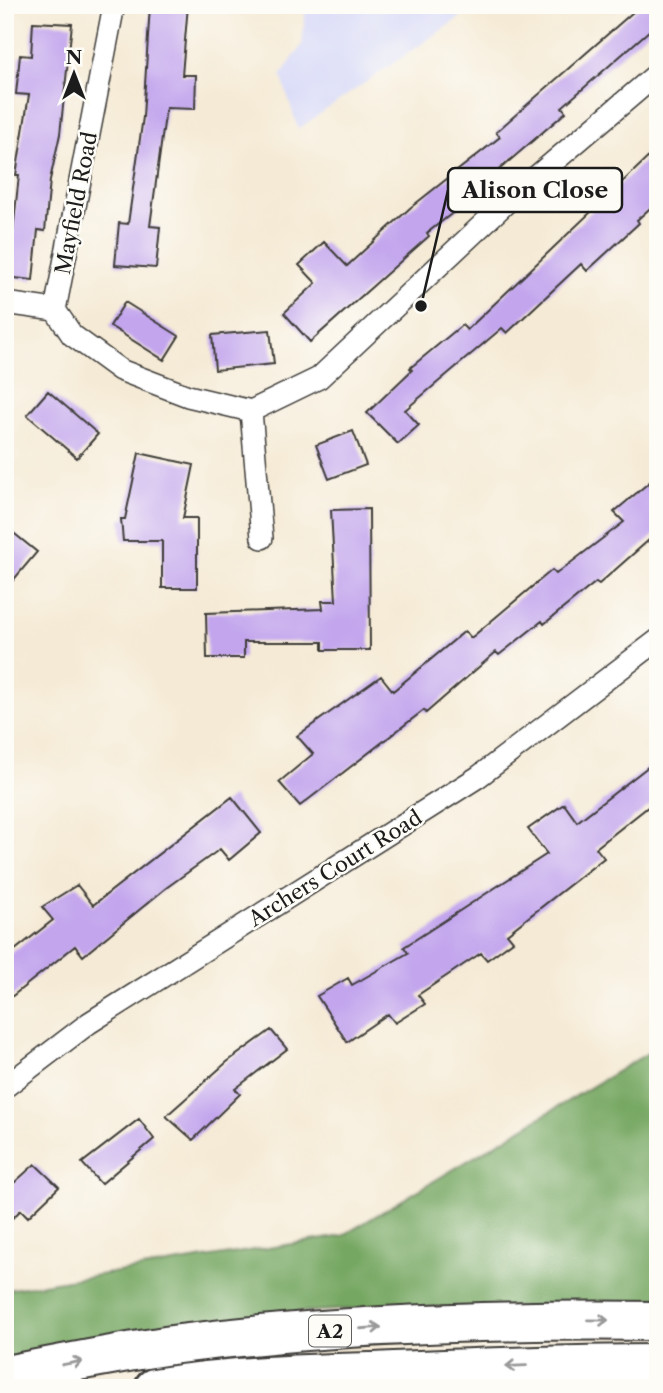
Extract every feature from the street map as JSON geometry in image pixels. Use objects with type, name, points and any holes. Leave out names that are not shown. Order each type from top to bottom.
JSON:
[{"type":"highway","name":"A2","points":[[5,1374],[178,1344],[297,1333],[563,1320],[658,1321]]},
{"type":"highway","name":"A2","points":[[154,1388],[188,1382],[308,1374],[560,1364],[658,1364]]},
{"type":"street","name":"Mayfield Road","points":[[55,310],[114,5]]},
{"type":"street","points":[[5,303],[55,310],[72,335],[120,370],[188,396],[250,411],[319,378],[510,199],[658,73]]},
{"type":"street","points":[[250,411],[262,538]]},
{"type":"street","name":"Archers Court Road","points":[[5,1087],[89,1023],[478,777],[658,640]]},
{"type":"shaded area","points":[[306,5],[478,5],[298,129],[281,75],[302,45]]},
{"type":"green space","points":[[658,1047],[658,1306],[371,1308],[269,1314],[5,1358],[5,1290],[342,1236]]},
{"type":"building","points":[[150,5],[188,5],[182,75],[196,75],[195,109],[166,108],[150,226],[160,227],[156,268],[115,265],[119,223],[128,224],[143,117]]},
{"type":"building","points":[[641,5],[658,5],[658,23],[562,107],[566,112],[493,175],[496,179],[427,233],[429,236],[310,342],[284,313],[316,283],[299,265],[324,242],[347,266],[410,208],[500,137],[496,132]]},
{"type":"building","points":[[33,22],[72,24],[60,134],[50,180],[45,231],[38,230],[33,280],[5,277],[5,240],[12,241],[19,175],[16,175],[29,95],[16,94],[20,55],[31,56]]},
{"type":"building","points":[[658,148],[658,201],[637,220],[639,223],[587,271],[581,264],[507,333],[502,328],[405,410],[419,425],[398,444],[367,413],[412,370],[410,368],[462,325],[467,330]]},
{"type":"building","points":[[125,302],[179,336],[164,360],[110,326]]},
{"type":"building","points":[[270,330],[274,364],[215,370],[212,335]]},
{"type":"building","points":[[48,391],[98,434],[77,458],[27,415]]},
{"type":"building","points":[[353,431],[366,465],[329,479],[316,445]]},
{"type":"building","points":[[139,453],[194,465],[183,518],[197,518],[197,588],[162,588],[162,541],[123,541],[121,519],[125,519]]},
{"type":"building","points":[[658,475],[658,532],[599,584],[596,582],[544,624],[542,621],[499,655],[496,652],[426,713],[424,710],[300,806],[279,782],[313,754],[297,736],[381,676],[393,691],[465,631],[471,638],[552,570],[556,574],[624,522],[614,512]]},
{"type":"building","points":[[369,509],[370,650],[323,650],[323,642],[244,642],[244,658],[207,658],[206,613],[323,609],[322,601],[336,601],[331,510]]},
{"type":"building","points":[[5,526],[37,552],[5,590]]},
{"type":"building","points":[[658,759],[658,799],[596,848],[604,858],[507,934],[513,941],[487,960],[481,953],[418,995],[425,1004],[395,1023],[388,1014],[347,1042],[317,996],[348,978],[352,985],[408,953],[404,947],[547,854],[528,829],[564,804],[577,822]]},
{"type":"building","points":[[232,797],[261,833],[229,860],[220,849],[166,888],[83,956],[75,946],[5,1002],[5,958],[53,920],[42,907],[77,885],[93,905]]},
{"type":"building","points":[[271,1030],[287,1049],[235,1089],[240,1094],[193,1140],[166,1116],[227,1062]]},
{"type":"building","points":[[139,1119],[154,1139],[101,1184],[82,1163]]},
{"type":"building","points":[[35,1164],[59,1187],[28,1217],[21,1210],[5,1225],[5,1191]]},
{"type":"place","name":"Alison Close","points":[[421,306]]}]
